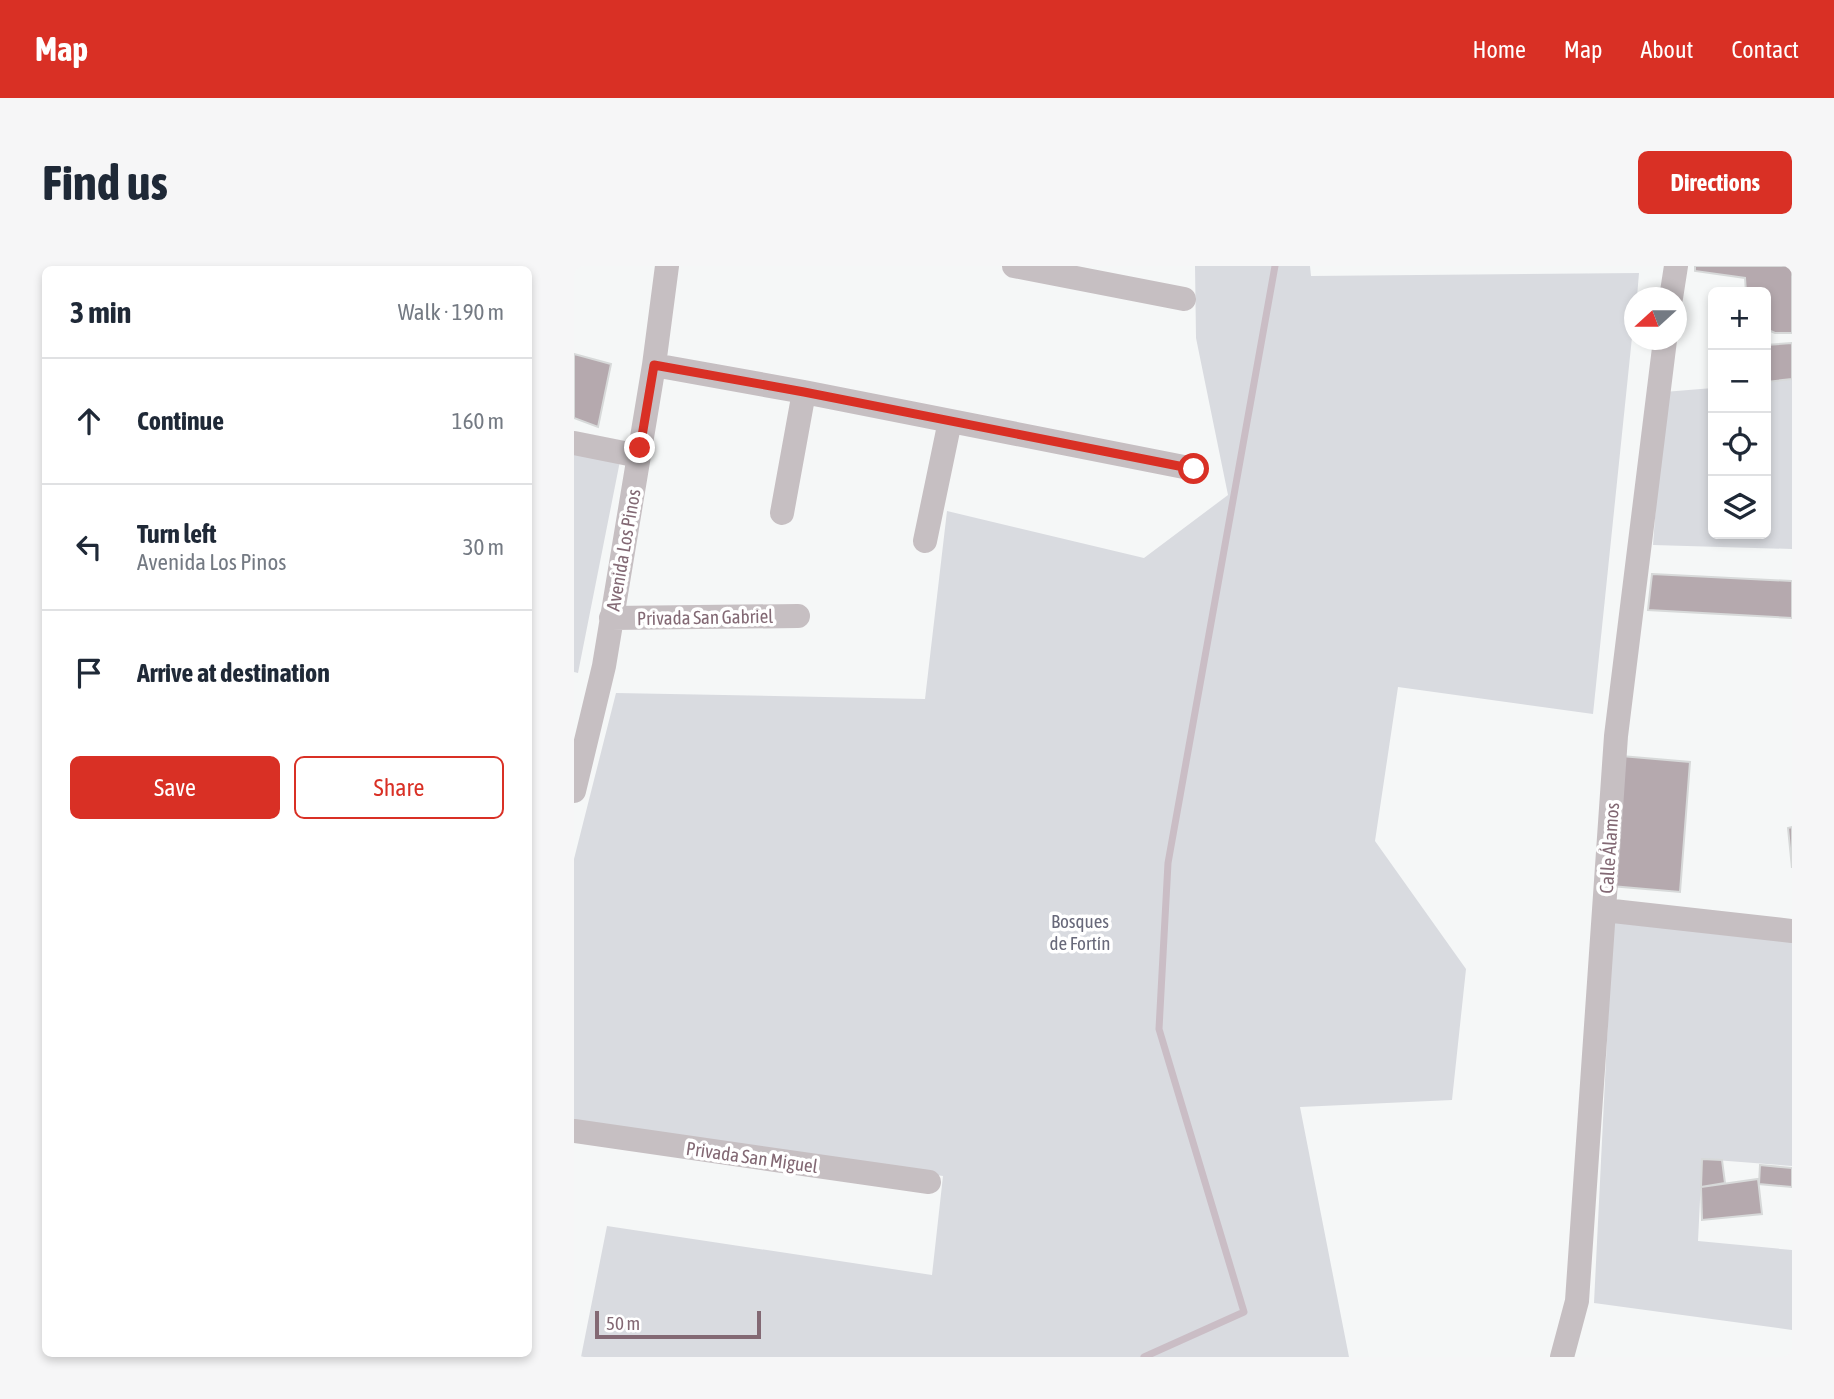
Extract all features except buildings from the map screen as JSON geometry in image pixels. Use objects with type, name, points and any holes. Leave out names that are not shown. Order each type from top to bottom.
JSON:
[{"type":"street","name":"Avenida Los Pinos","points":[[574,791],[578,757],[604,666],[654,365],[667,266]]},
{"type":"street","points":[[1014,266],[1184,299]]},
{"type":"street","points":[[1673,287],[1676,266]]},
{"type":"street","name":"Calle Álamos","points":[[1562,1357],[1577,1301],[1616,736],[1664,350]]},
{"type":"street","points":[[654,365],[1194,469]]},
{"type":"street","points":[[782,513],[804,392]]},
{"type":"street","points":[[925,541],[950,421]]},
{"type":"street","points":[[574,443],[639,456]]},
{"type":"street","name":"Privada San Gabriel","points":[[611,618],[798,616]]},
{"type":"street","points":[[1604,910],[1792,932]]},
{"type":"street","name":"Privada San Miguel","points":[[574,1131],[929,1182]]},
{"type":"green space","name":"Bosques de Fortín","points":[[1195,266],[1310,266],[1311,276],[1639,273],[1638,287],[1624,287],[1624,350],[1631,350],[1593,714],[1398,687],[1375,841],[1466,969],[1452,1100],[1300,1107],[1349,1357],[581,1357],[607,1226],[932,1275],[943,1176],[574,1126],[574,859],[616,693],[925,699],[947,511],[1144,558],[1228,495],[1196,338]]},
{"type":"green space","points":[[1792,379],[1792,549],[1653,545],[1664,392],[1708,388],[1708,539],[1771,539],[1771,381]]},
{"type":"green space","points":[[574,453],[620,461],[578,673],[574,672]]},
{"type":"green space","points":[[1613,918],[1792,940],[1792,1166],[1702,1159],[1698,1241],[1792,1250],[1792,1330],[1594,1303]]},
{"type":"waterway","points":[[1144,1357],[1244,1312],[1159,1029],[1168,863],[1275,266]]},
{"type":"route","points":[[640,448],[654,365],[1194,469]]}]
